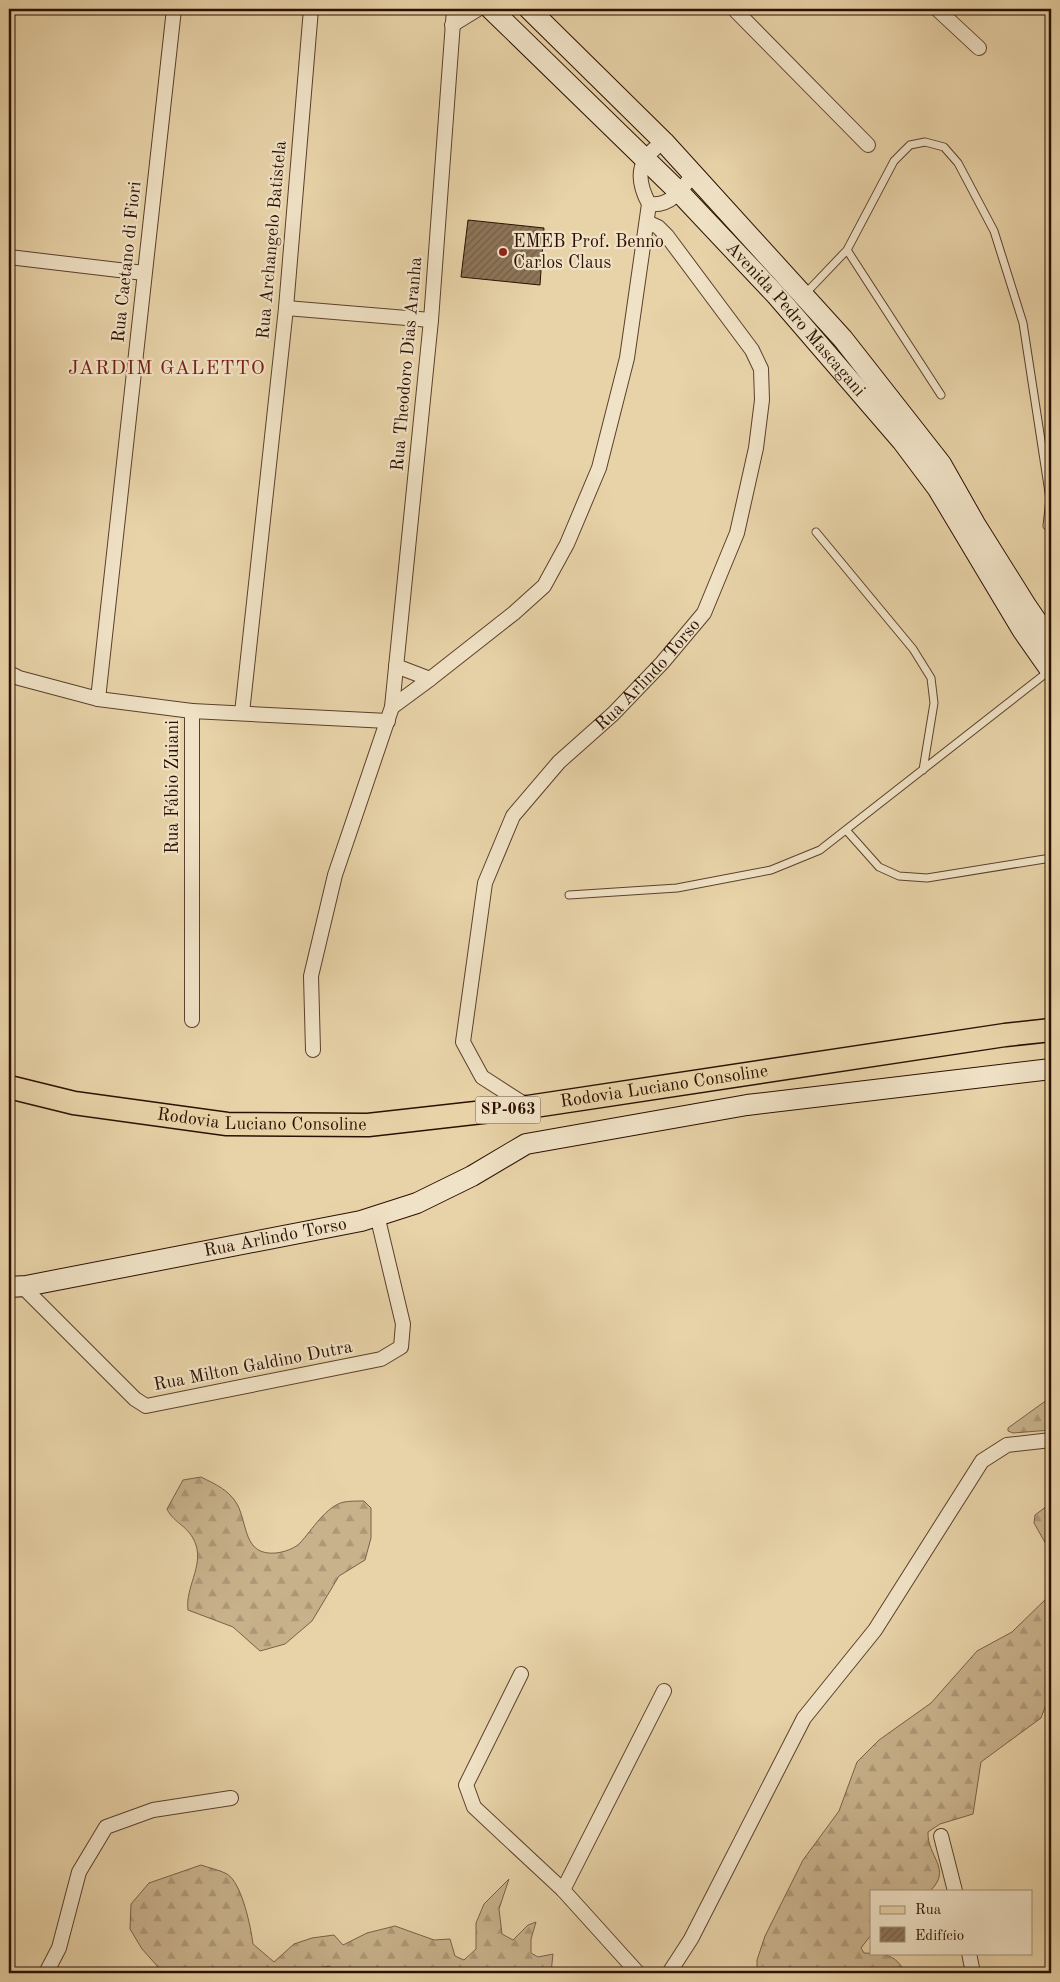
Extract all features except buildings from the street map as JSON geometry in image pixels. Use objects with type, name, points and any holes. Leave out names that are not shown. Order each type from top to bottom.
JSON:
[{"type":"main road","name":"Avenida Pedro Mascagani","points":[[491,9],[679,192],[777,296],[902,441],[938,489],[1023,631],[1051,670]]},
{"type":"main road","name":"Avenida Pedro Mascagani","points":[[529,9],[664,142],[843,340],[940,464],[975,524],[1051,642]]},
{"type":"main road","points":[[1005,1036],[1051,1022]]},
{"type":"main road","name":"Rodovia Luciano Consoline","points":[[9,1087],[74,1103],[227,1124],[368,1125],[528,1107],[1051,1030]]},
{"type":"main road","points":[[1005,1036],[1051,1042]]},
{"type":"main road","name":"Rua Arlindo Torso","points":[[15,1287],[362,1221],[376,1215],[417,1204],[472,1176],[526,1144],[747,1105],[1051,1069]]},
{"type":"street","name":"Rua Caetano di Fiori","points":[[98,699],[174,9]]},
{"type":"street","name":"Rua Archangelo Batistela","points":[[242,713],[286,308],[311,9]]},
{"type":"street","name":"Rua Theodoro Dias Aranha","points":[[312,1050],[311,976],[334,875],[392,706],[431,320],[454,9]]},
{"type":"street","points":[[452,25],[478,9]]},
{"type":"street","points":[[734,9],[868,145]]},
{"type":"street","points":[[937,9],[979,48]]},
{"type":"street","points":[[392,706],[430,679],[514,613],[544,586],[567,544],[599,468],[625,367],[649,204],[641,188],[640,172],[644,160],[655,147],[664,142]]},
{"type":"street","points":[[649,204],[659,205],[671,200],[693,174]]},
{"type":"street","name":"Rua Arlindo Torso","points":[[528,1107],[482,1078],[463,1042],[485,883],[513,816],[559,762],[613,714],[662,663],[704,613],[737,533],[759,429],[762,400],[761,369],[752,350],[667,236],[658,227],[647,222]]},
{"type":"street","points":[[9,257],[144,273]]},
{"type":"street","points":[[286,308],[431,320]]},
{"type":"street","points":[[396,666],[430,679]]},
{"type":"street","name":"Rua Fábio Zuiani","points":[[9,673],[19,678],[98,699],[192,711],[192,1020]]},
{"type":"street","points":[[192,711],[388,721]]},
{"type":"street","name":"Rua Milton Galdino Dutra","points":[[15,1287],[135,1399],[146,1406],[380,1359],[401,1347],[403,1324],[376,1215]]},
{"type":"street","points":[[669,1973],[691,1939],[804,1718],[874,1630],[982,1461],[1007,1445],[1051,1440]]},
{"type":"street","points":[[521,1674],[466,1785],[474,1807],[563,1890],[638,1973]]},
{"type":"street","points":[[563,1890],[664,1691]]},
{"type":"street","points":[[46,1973],[59,1948],[79,1872],[106,1827],[153,1810],[231,1798]]},
{"type":"street","points":[[941,1836],[954,1890]]},
{"type":"street","points":[[969,1954],[973,1973]]},
{"type":"lane","points":[[803,296],[847,250],[894,161],[910,145],[925,142],[944,147],[958,163],[994,231],[1023,323],[1050,499],[1046,526]]},
{"type":"lane","points":[[847,250],[942,395]]},
{"type":"lane","points":[[816,532],[913,649],[931,678],[934,703],[923,770]]},
{"type":"lane","points":[[569,895],[678,888],[771,870],[820,850],[1051,670]]},
{"type":"lane","points":[[846,830],[879,867],[899,876],[927,878],[1051,858]]},
{"type":"green space","points":[[1051,1397],[1051,1430],[1013,1433],[1008,1431],[1008,1428]]},
{"type":"green space","points":[[201,1477],[221,1488],[234,1499],[252,1544],[265,1553],[279,1553],[295,1547],[325,1513],[337,1504],[364,1501],[371,1508],[371,1538],[365,1560],[339,1576],[312,1621],[285,1644],[260,1651],[233,1627],[188,1610],[189,1594],[198,1553],[190,1533],[167,1509],[183,1480]]},
{"type":"green space","points":[[1051,1503],[1051,1553],[1034,1523],[1035,1515]]},
{"type":"green space","points":[[1051,1594],[1051,1691],[1041,1718],[981,1762],[973,1814],[940,1824],[928,1832],[931,1849],[939,1869],[939,1876],[931,1890],[870,1890],[870,1936],[861,1948],[864,1953],[883,1954],[893,1958],[902,1966],[906,1973],[757,1973],[757,1960],[765,1936],[803,1860],[839,1811],[857,1762],[879,1740],[931,1703],[977,1651],[1012,1632]]},
{"type":"green space","points":[[201,1865],[227,1874],[232,1879],[245,1906],[253,1944],[274,1962],[294,1944],[312,1938],[334,1935],[343,1945],[367,1933],[395,1926],[434,1940],[450,1939],[455,1956],[464,1960],[476,1949],[476,1923],[484,1904],[509,1879],[499,1909],[502,1934],[513,1940],[528,1925],[536,1922],[531,1939],[531,1953],[538,1957],[553,1954],[551,1973],[340,1973],[329,1966],[310,1970],[307,1973],[171,1973],[159,1968],[142,1949],[130,1929],[131,1904],[149,1883]]},
{"type":"place","name":"EMEB Prof. Benno Carlos Claus","points":[[503,252]]},
{"type":"district","name":"JARDIM GALETTO","points":[[167,369]]}]
